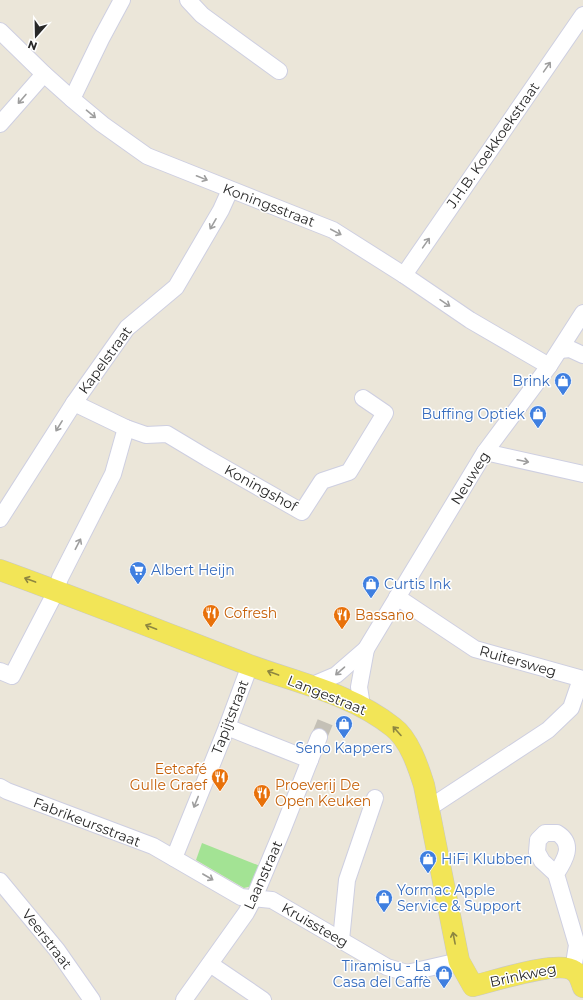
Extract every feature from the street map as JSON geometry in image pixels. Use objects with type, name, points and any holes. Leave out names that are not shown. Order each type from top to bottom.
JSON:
[{"type":"main road","name":"Langestraat","points":[[0,570],[54,594],[248,670],[310,686],[362,706],[395,728],[407,744],[417,764],[424,785],[459,961],[473,993]]},
{"type":"main road","name":"Brinkweg","points":[[473,993],[541,969],[560,967],[578,979]]},
{"type":"street","points":[[72,99],[122,0]]},
{"type":"street","points":[[188,0],[202,15],[279,71]]},
{"type":"street","name":"J.H.B. Koekkoekstraat","points":[[404,275],[583,15]]},
{"type":"street","name":"Koningsstraat","points":[[0,31],[72,99],[102,124],[147,156],[333,230],[404,275],[470,320],[549,366]]},
{"type":"street","points":[[0,124],[44,74]]},
{"type":"street","name":"Kapelstraat","points":[[0,519],[74,403],[127,328],[176,287],[221,210],[230,190]]},
{"type":"street","name":"Neuweg","points":[[310,686],[336,675],[366,649],[485,452],[549,366],[583,313]]},
{"type":"street","points":[[560,350],[570,349],[583,355]]},
{"type":"street","name":"Koningshof","points":[[74,403],[126,428],[146,435],[167,434],[302,512],[322,481],[349,472],[385,413],[363,398]]},
{"type":"street","points":[[0,671],[12,676],[113,474],[126,428]]},
{"type":"street","points":[[485,452],[583,474]]},
{"type":"street","name":"Ruitersweg","points":[[397,597],[475,649],[582,679],[571,708],[548,730],[429,808]]},
{"type":"street","name":"Neuweg","points":[[362,706],[359,687],[366,649]]},
{"type":"street","name":"Tapijtstraat","points":[[174,858],[227,727],[248,670]]},
{"type":"street","points":[[227,727],[310,760]]},
{"type":"street","name":"Laanstraat","points":[[184,1000],[246,914],[254,898],[319,737]]},
{"type":"street","name":"Fabrikeursstraat","points":[[0,787],[14,794],[153,846],[174,858]]},
{"type":"street","points":[[341,940],[347,880],[375,798]]},
{"type":"street","name":"Kruissteeg","points":[[174,858],[241,896],[272,900],[387,967],[407,973],[459,961]]},
{"type":"street","name":"Brinkweg","points":[[556,874],[576,945],[578,979]]},
{"type":"street","name":"Veerstraat","points":[[0,881],[48,938],[92,1000]]},
{"type":"street","points":[[210,964],[263,1000]]},
{"type":"green space","points":[[202,843],[260,866],[252,886],[244,888],[196,860]]},
{"type":"tunnel","points":[[319,737],[326,720]]},
{"type":"place","name":"Brink","points":[[563,396]]},
{"type":"place","name":"Buffing Optiek","points":[[538,429]]},
{"type":"place","name":"Albert Heijn","points":[[138,585]]},
{"type":"place","name":"Curtis Ink","points":[[371,599]]},
{"type":"place","name":"Cofresh","points":[[211,628]]},
{"type":"place","name":"Bassano","points":[[342,630]]},
{"type":"place","name":"Seno Kappers","points":[[344,739]]},
{"type":"place","name":"Eetcafé Gulle Graef","points":[[220,792]]},
{"type":"place","name":"Proeverij De Open Keuken","points":[[262,808]]},
{"type":"place","name":"HiFi Klubben","points":[[428,874]]},
{"type":"place","name":"Yormac Apple Service & Support","points":[[384,913]]},
{"type":"place","name":"Tiramisu - La Casa del Caffè","points":[[444,989]]}]
